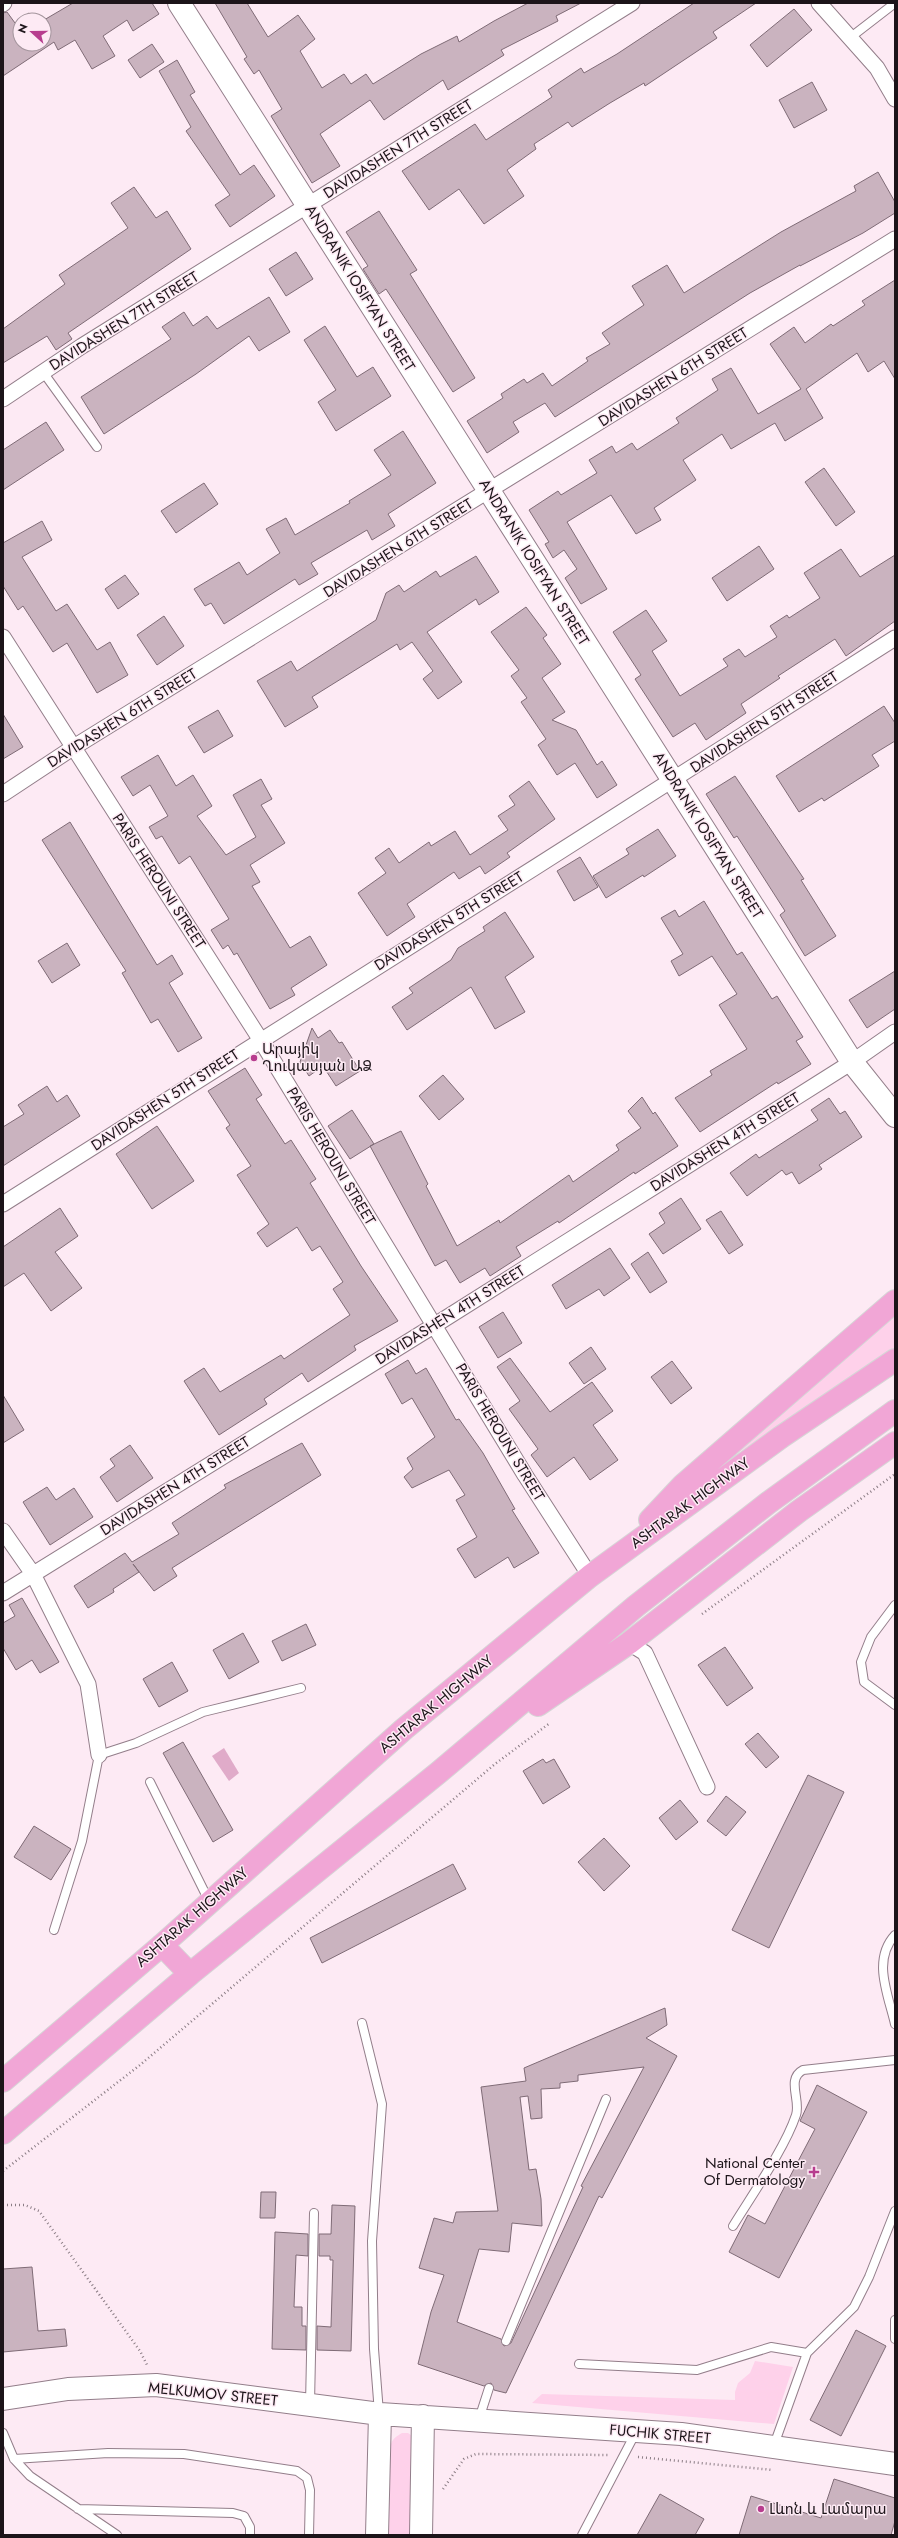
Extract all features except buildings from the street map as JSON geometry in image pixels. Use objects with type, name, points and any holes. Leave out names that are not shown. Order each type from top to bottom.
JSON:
[{"type":"main road","points":[[612,1560],[683,1485],[895,1301]]},
{"type":"main road","name":"ASHTARAK HIGHWAY","points":[[3,2081],[162,1945],[404,1729],[590,1576],[781,1437],[895,1360]]},
{"type":"main road","points":[[3,2132],[190,1974],[438,1773],[636,1606],[768,1503],[895,1411]]},
{"type":"main road","points":[[438,1773],[629,1643],[799,1511],[895,1443]]},
{"type":"main road","points":[[162,1945],[190,1974]]},
{"type":"street","name":"ANDRANIK IOSIFYAN STREET","points":[[179,3],[852,1062],[895,1116]]},
{"type":"street","name":"DAVIDASHEN 7TH STREET","points":[[3,399],[43,372],[632,3]]},
{"type":"street","points":[[819,3],[851,37],[877,68],[895,99]]},
{"type":"street","name":"DAVIDASHEN 6TH STREET","points":[[3,794],[74,747],[490,492],[895,239]]},
{"type":"street","name":"PARIS HEROUNI STREET","points":[[3,637],[260,1039],[525,1475],[590,1576]]},
{"type":"street","name":"DAVIDASHEN 5TH STREET","points":[[3,1204],[260,1039],[674,781],[895,638]]},
{"type":"street","name":"DAVIDASHEN 4TH STREET","points":[[3,1593],[435,1325],[852,1062],[895,1032]]},
{"type":"street","points":[[3,1531],[33,1574],[88,1684],[99,1755]]},
{"type":"street","points":[[629,1643],[645,1653],[707,1787]]},
{"type":"street","name":"MELKUMOV STREET","points":[[3,2399],[68,2388],[156,2385],[380,2414],[423,2416]]},
{"type":"street","points":[[377,2535],[380,2414]]},
{"type":"street","points":[[421,2535],[423,2416]]},
{"type":"street","name":"FUCHIK STREET","points":[[423,2416],[636,2431],[774,2446],[895,2464]]},
{"type":"lane","points":[[851,37],[895,3]]},
{"type":"lane","points":[[43,372],[96,447]]},
{"type":"lane","points":[[895,1605],[871,1637],[861,1662],[864,1682],[895,1705]]},
{"type":"lane","points":[[54,1930],[82,1841],[99,1755],[136,1744],[203,1712],[301,1688]]},
{"type":"lane","points":[[150,1782],[210,1902]]},
{"type":"lane","points":[[895,1935],[888,1942],[882,1959],[883,1975],[895,2024]]},
{"type":"lane","points":[[362,2023],[382,2104],[372,2241],[374,2349],[380,2414]]},
{"type":"lane","points":[[733,2226],[778,2150],[796,2114],[795,2079],[797,2073],[803,2070],[895,2060]]},
{"type":"lane","points":[[506,2341],[606,2099]]},
{"type":"lane","points":[[774,2446],[807,2354],[854,2307],[869,2278],[895,2211]]},
{"type":"lane","points":[[310,2405],[314,2213]]},
{"type":"lane","points":[[895,2320],[895,2339]]},
{"type":"lane","points":[[579,2364],[697,2370],[771,2347],[807,2354]]},
{"type":"lane","points":[[478,2420],[489,2388]]},
{"type":"lane","points":[[582,2535],[636,2431]]},
{"type":"lane","points":[[3,2433],[14,2459],[30,2476],[118,2535]]},
{"type":"lane","points":[[14,2459],[108,2453],[184,2454],[297,2471],[307,2478],[310,2490],[308,2535]]},
{"type":"lane","points":[[78,2509],[233,2513],[244,2516],[250,2527],[250,2535]]},
{"type":"path","points":[[700,1616],[895,1474]]},
{"type":"path","points":[[3,2171],[140,2065],[495,1764],[551,1723]]},
{"type":"path","points":[[3,2205],[25,2205],[39,2211],[140,2350],[156,2385]]},
{"type":"path","points":[[441,2492],[464,2460],[476,2454],[624,2456],[782,2470]]},
{"type":"shaded area","points":[[895,1312],[895,1351],[721,1464]]},
{"type":"shaded area","points":[[224,1748],[239,1773],[229,1781],[212,1756]]},
{"type":"shaded area","points":[[755,2361],[793,2367],[774,2424],[532,2403],[542,2394],[735,2400],[735,2392],[738,2383],[750,2373]]},
{"type":"shaded area","points":[[402,2433],[408,2433],[415,2438],[416,2535],[389,2535],[387,2474],[389,2451],[393,2440]]},
{"type":"place","name":"Արայիկ Ղուկասյան ԱՁ","points":[[254,1058]]},
{"type":"place","name":"National Center Of Dermatology","points":[[814,2172]]},
{"type":"place","name":"Լևոն և Լամարա","points":[[761,2509]]}]
